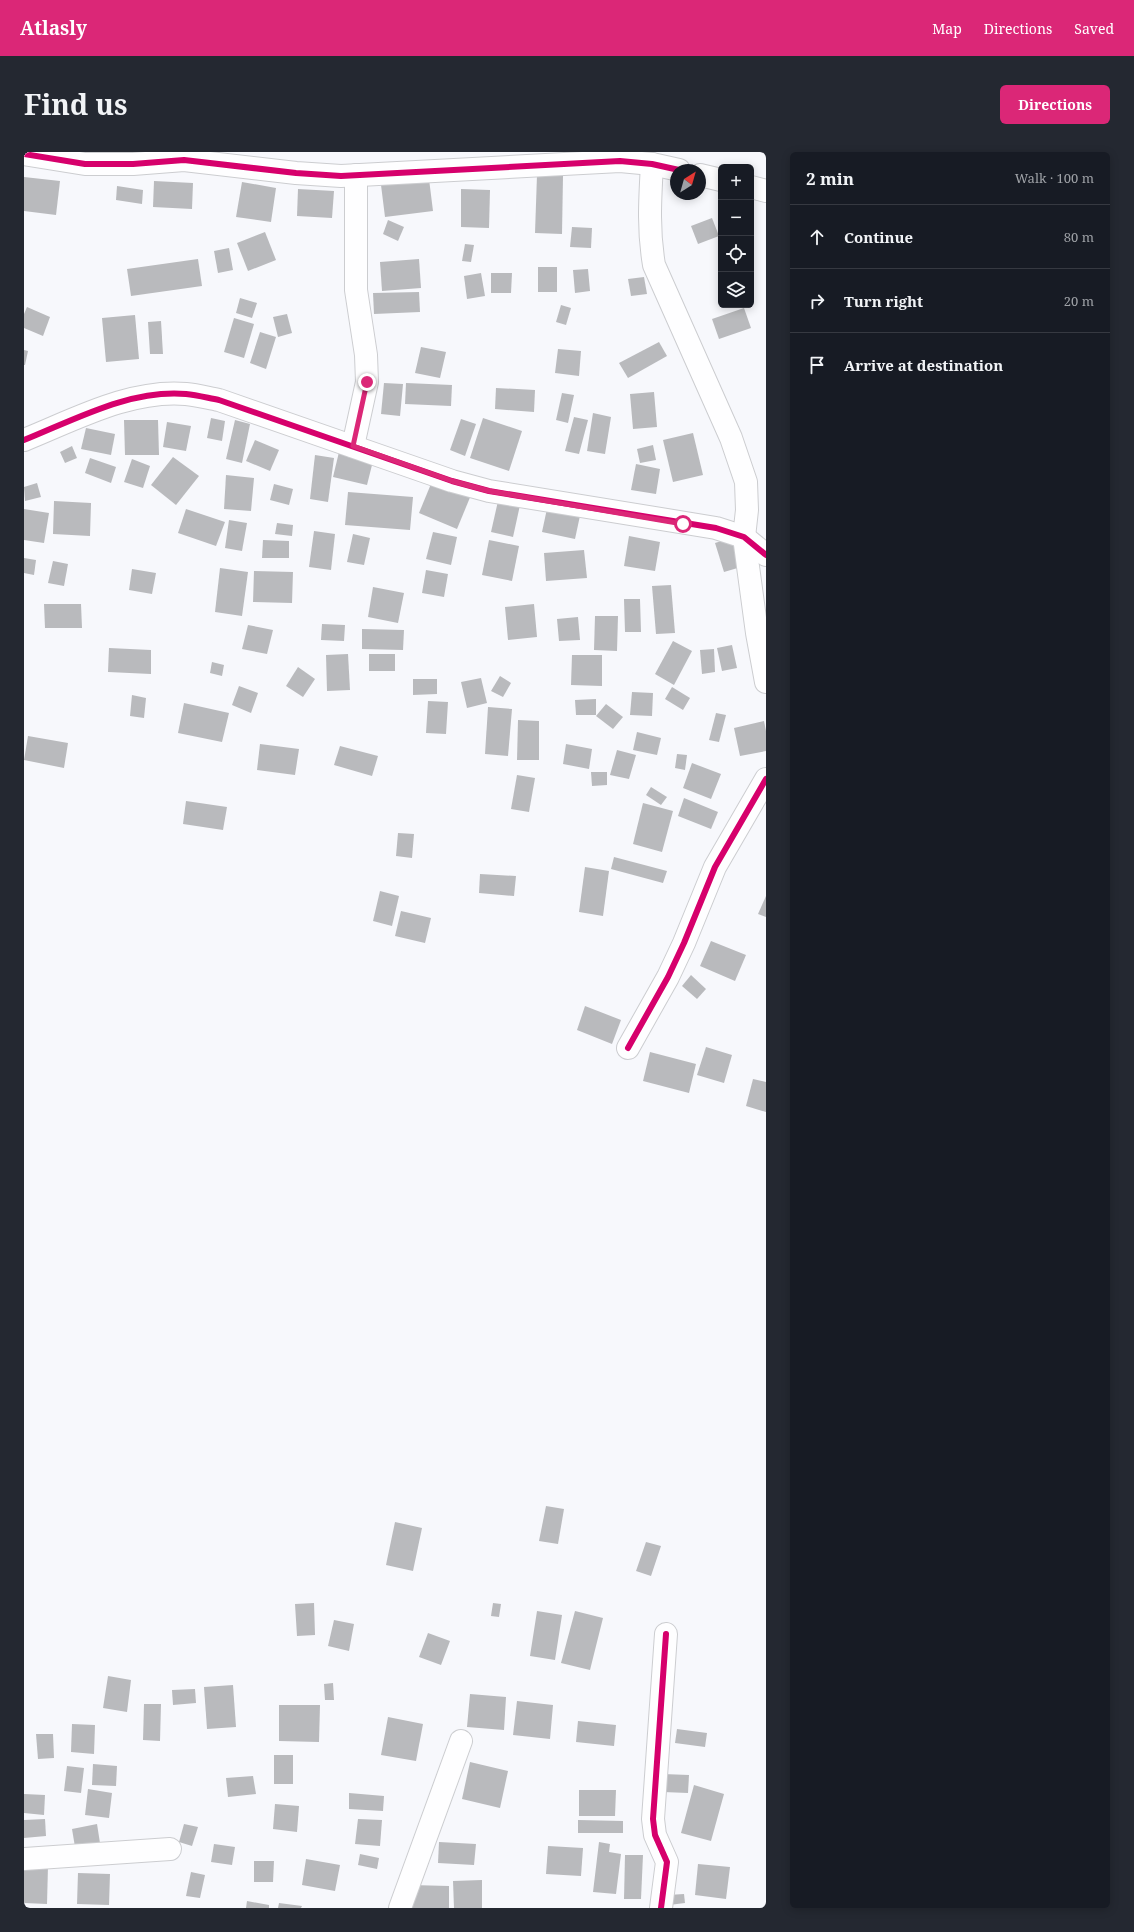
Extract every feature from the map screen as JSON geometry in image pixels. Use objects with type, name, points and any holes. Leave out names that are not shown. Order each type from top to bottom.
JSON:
[{"type":"street","points":[[24,154],[85,164],[133,164],[184,156],[296,173],[341,176],[620,161],[652,164],[670,168]]},
{"type":"street","points":[[652,164],[649,226],[654,265],[731,438],[746,482],[748,510],[744,537],[757,633],[766,682]]},
{"type":"street","points":[[353,446],[367,382],[366,354],[356,290],[356,175]]},
{"type":"street","points":[[706,176],[718,179]]},
{"type":"street","points":[[754,188],[766,191]]},
{"type":"street","points":[[24,440],[123,401],[158,395],[185,394],[219,400],[452,481],[489,491],[716,528],[744,537],[766,555]]},
{"type":"street","points":[[628,1048],[668,977],[681,950],[715,867],[766,779]]},
{"type":"street","points":[[661,1908],[667,1862],[655,1835],[653,1819],[666,1634]]},
{"type":"street","points":[[400,1908],[461,1741]]},
{"type":"street","points":[[24,1859],[170,1849]]},
{"type":"building","points":[[537,175],[563,176],[562,234],[535,233]]},
{"type":"building","points":[[24,177],[60,181],[56,215],[24,211]]},
{"type":"building","points":[[429,179],[433,211],[385,217],[381,185]]},
{"type":"building","points":[[154,181],[193,183],[192,209],[153,207]]},
{"type":"building","points":[[242,182],[276,188],[271,222],[236,217]]},
{"type":"building","points":[[117,186],[143,190],[142,204],[116,200]]},
{"type":"building","points":[[298,189],[334,191],[332,218],[297,216]]},
{"type":"building","points":[[461,189],[490,190],[489,228],[461,227]]},
{"type":"building","points":[[712,218],[718,236],[698,244],[691,226]]},
{"type":"building","points":[[388,220],[404,227],[398,241],[383,234]]},
{"type":"building","points":[[572,227],[592,228],[591,248],[570,247]]},
{"type":"building","points":[[265,232],[276,260],[248,271],[237,243]]},
{"type":"building","points":[[465,244],[474,245],[471,262],[462,261]]},
{"type":"building","points":[[229,248],[233,270],[218,273],[214,251]]},
{"type":"building","points":[[198,259],[202,286],[131,296],[127,269]]},
{"type":"building","points":[[419,259],[421,288],[382,291],[380,262]]},
{"type":"building","points":[[538,267],[557,267],[557,292],[538,292]]},
{"type":"building","points":[[588,269],[590,291],[575,293],[573,270]]},
{"type":"building","points":[[481,273],[485,296],[467,299],[464,276]]},
{"type":"building","points":[[491,273],[512,273],[511,293],[491,293]]},
{"type":"building","points":[[644,277],[647,294],[631,296],[628,279]]},
{"type":"building","points":[[419,292],[420,312],[374,314],[373,293]]},
{"type":"building","points":[[240,298],[257,303],[252,318],[236,313]]},
{"type":"building","points":[[561,305],[571,308],[566,325],[556,322]]},
{"type":"building","points":[[27,307],[50,317],[43,336],[24,328],[24,314]]},
{"type":"building","points":[[744,308],[751,328],[719,339],[712,319]]},
{"type":"building","points":[[287,314],[292,333],[278,337],[273,317]]},
{"type":"building","points":[[135,315],[139,359],[106,362],[102,318]]},
{"type":"building","points":[[234,318],[254,324],[244,358],[224,352]]},
{"type":"building","points":[[161,321],[163,354],[150,354],[148,322]]},
{"type":"building","points":[[260,332],[276,337],[266,369],[250,363]]},
{"type":"building","points":[[659,342],[667,356],[628,378],[619,363]]},
{"type":"building","points":[[421,347],[446,352],[440,378],[415,373]]},
{"type":"building","points":[[558,349],[581,351],[579,376],[555,373]]},
{"type":"building","points":[[24,350],[28,351],[25,365],[24,365]]},
{"type":"building","points":[[384,383],[403,384],[400,416],[381,414]]},
{"type":"building","points":[[406,383],[452,385],[451,406],[405,404]]},
{"type":"building","points":[[496,388],[535,390],[534,412],[495,409]]},
{"type":"building","points":[[654,392],[657,427],[633,429],[630,394]]},
{"type":"building","points":[[562,393],[574,395],[568,423],[556,420]]},
{"type":"building","points":[[593,413],[611,417],[605,454],[587,451]]},
{"type":"building","points":[[574,417],[588,420],[579,454],[565,451]]},
{"type":"building","points":[[211,418],[225,421],[222,441],[207,438]]},
{"type":"building","points":[[483,418],[522,431],[509,471],[470,458]]},
{"type":"building","points":[[461,419],[476,424],[465,456],[450,450]]},
{"type":"building","points":[[124,420],[158,420],[159,455],[125,455]]},
{"type":"building","points":[[235,420],[250,424],[242,463],[226,459]]},
{"type":"building","points":[[167,422],[191,426],[186,451],[163,447]]},
{"type":"building","points":[[86,428],[115,434],[111,455],[81,449]]},
{"type":"building","points":[[693,433],[703,475],[673,482],[663,440]]},
{"type":"building","points":[[255,440],[279,450],[270,471],[246,461]]},
{"type":"building","points":[[653,445],[656,460],[640,463],[637,449]]},
{"type":"building","points":[[72,446],[77,458],[65,463],[60,452]]},
{"type":"building","points":[[339,452],[373,461],[367,485],[333,477]]},
{"type":"building","points":[[315,455],[334,458],[328,502],[310,499]]},
{"type":"building","points":[[173,457],[199,476],[176,505],[151,485]]},
{"type":"building","points":[[90,458],[116,467],[111,483],[85,473]]},
{"type":"building","points":[[132,459],[150,466],[143,488],[124,482]]},
{"type":"building","points":[[636,464],[660,469],[656,494],[631,490]]},
{"type":"building","points":[[226,475],[254,478],[251,511],[224,509]]},
{"type":"building","points":[[433,479],[471,495],[457,529],[419,513]]},
{"type":"building","points":[[37,483],[41,497],[25,501],[24,487]]},
{"type":"building","points":[[274,484],[293,489],[289,505],[270,500]]},
{"type":"building","points":[[348,492],[413,497],[410,530],[345,525]]},
{"type":"building","points":[[54,501],[91,503],[90,536],[53,534]]},
{"type":"building","points":[[498,501],[520,505],[513,537],[491,532]]},
{"type":"building","points":[[548,504],[581,511],[575,539],[542,532]]},
{"type":"building","points":[[24,509],[49,513],[44,543],[24,540]]},
{"type":"building","points":[[186,509],[225,522],[216,546],[178,533]]},
{"type":"building","points":[[229,520],[247,523],[242,551],[225,548]]},
{"type":"building","points":[[277,523],[293,525],[292,536],[275,534]]},
{"type":"building","points":[[314,531],[335,534],[331,570],[309,567]]},
{"type":"building","points":[[433,532],[457,537],[451,565],[426,559]]},
{"type":"building","points":[[353,534],[370,538],[364,565],[347,562]]},
{"type":"building","points":[[629,536],[660,542],[655,571],[624,566]]},
{"type":"building","points":[[731,538],[741,567],[724,572],[715,543]]},
{"type":"building","points":[[263,540],[289,541],[289,558],[262,558]]},
{"type":"building","points":[[489,540],[519,546],[512,581],[482,575]]},
{"type":"building","points":[[584,550],[587,578],[546,581],[544,553]]},
{"type":"building","points":[[24,558],[36,560],[34,575],[24,573]]},
{"type":"building","points":[[53,561],[68,564],[64,586],[48,583]]},
{"type":"building","points":[[220,568],[248,572],[242,616],[215,612]]},
{"type":"building","points":[[132,569],[156,573],[152,594],[129,590]]},
{"type":"building","points":[[426,570],[448,574],[444,597],[422,593]]},
{"type":"building","points":[[254,571],[293,572],[292,603],[253,602]]},
{"type":"building","points":[[671,585],[675,633],[656,634],[652,586]]},
{"type":"building","points":[[373,587],[404,593],[398,623],[368,617]]},
{"type":"building","points":[[624,599],[640,599],[641,632],[625,632]]},
{"type":"building","points":[[44,604],[81,604],[82,628],[45,628]]},
{"type":"building","points":[[534,604],[537,637],[508,640],[505,607]]},
{"type":"building","points":[[595,616],[618,616],[617,651],[594,650]]},
{"type":"building","points":[[578,617],[580,640],[559,641],[557,619]]},
{"type":"building","points":[[322,624],[345,625],[344,641],[321,640]]},
{"type":"building","points":[[248,625],[273,630],[267,654],[242,649]]},
{"type":"building","points":[[362,629],[404,630],[403,650],[362,649]]},
{"type":"building","points":[[673,641],[692,651],[674,685],[655,674]]},
{"type":"building","points":[[732,645],[737,668],[722,671],[717,648]]},
{"type":"building","points":[[109,648],[151,650],[151,674],[108,672]]},
{"type":"building","points":[[714,649],[715,672],[702,674],[700,650]]},
{"type":"building","points":[[348,654],[350,690],[327,691],[326,655]]},
{"type":"building","points":[[369,654],[395,654],[395,671],[369,671]]},
{"type":"building","points":[[572,655],[602,655],[602,686],[571,685]]},
{"type":"building","points":[[212,662],[224,665],[222,676],[210,673]]},
{"type":"building","points":[[298,667],[315,679],[303,697],[286,686]]},
{"type":"building","points":[[500,676],[511,683],[503,697],[491,691]]},
{"type":"building","points":[[481,678],[487,703],[467,708],[461,682]]},
{"type":"building","points":[[413,679],[437,679],[437,694],[413,695]]},
{"type":"building","points":[[239,686],[258,693],[251,713],[232,705]]},
{"type":"building","points":[[672,687],[690,698],[683,710],[665,699]]},
{"type":"building","points":[[632,692],[653,693],[652,716],[630,715]]},
{"type":"building","points":[[132,695],[146,698],[144,718],[130,716]]},
{"type":"building","points":[[596,699],[596,715],[576,715],[575,700]]},
{"type":"building","points":[[428,701],[448,702],[446,734],[426,733]]},
{"type":"building","points":[[184,703],[229,713],[222,742],[178,733]]},
{"type":"building","points":[[606,704],[623,717],[613,729],[596,716]]},
{"type":"building","points":[[488,707],[512,709],[508,756],[485,754]]},
{"type":"building","points":[[716,713],[726,715],[719,742],[709,740]]},
{"type":"building","points":[[518,720],[539,721],[539,760],[517,760]]},
{"type":"building","points":[[764,721],[766,731],[766,751],[740,756],[734,728]]},
{"type":"building","points":[[637,732],[661,738],[657,755],[633,750]]},
{"type":"building","points":[[28,736],[68,743],[64,768],[24,760]]},
{"type":"building","points":[[260,744],[299,749],[295,775],[257,770]]},
{"type":"building","points":[[566,744],[592,749],[589,769],[563,764]]},
{"type":"building","points":[[340,746],[378,756],[372,776],[334,765]]},
{"type":"building","points":[[617,750],[636,755],[629,779],[610,775]]},
{"type":"building","points":[[677,754],[687,755],[685,770],[675,768]]},
{"type":"building","points":[[692,763],[721,774],[711,799],[683,788]]},
{"type":"building","points":[[591,772],[607,772],[607,785],[592,786]]},
{"type":"building","points":[[517,775],[535,778],[529,812],[511,809]]},
{"type":"building","points":[[651,787],[667,797],[661,805],[646,795]]},
{"type":"building","points":[[684,798],[718,812],[711,829],[678,816]]},
{"type":"building","points":[[186,801],[227,807],[223,830],[183,824]]},
{"type":"building","points":[[643,803],[673,811],[662,852],[633,844]]},
{"type":"building","points":[[398,833],[414,834],[412,858],[396,856]]},
{"type":"building","points":[[614,857],[667,871],[663,883],[611,869]]},
{"type":"building","points":[[585,867],[609,871],[603,916],[579,912]]},
{"type":"building","points":[[480,874],[516,876],[514,896],[479,893]]},
{"type":"building","points":[[380,891],[399,896],[392,926],[373,921]]},
{"type":"building","points":[[766,896],[766,917],[758,914]]},
{"type":"building","points":[[401,911],[431,918],[425,943],[395,936]]},
{"type":"building","points":[[711,941],[746,955],[735,981],[700,966]]},
{"type":"building","points":[[691,975],[706,989],[697,999],[682,986]]},
{"type":"building","points":[[585,1006],[621,1020],[612,1044],[577,1030]]},
{"type":"building","points":[[706,1047],[732,1055],[724,1083],[697,1075]]},
{"type":"building","points":[[650,1052],[696,1064],[689,1093],[643,1081]]},
{"type":"building","points":[[753,1079],[766,1082],[766,1112],[746,1106]]},
{"type":"building","points":[[546,1506],[564,1509],[558,1544],[539,1541]]},
{"type":"building","points":[[395,1522],[422,1528],[413,1571],[386,1565]]},
{"type":"building","points":[[646,1542],[661,1546],[651,1576],[636,1571]]},
{"type":"building","points":[[314,1603],[315,1635],[297,1636],[295,1604]]},
{"type":"building","points":[[493,1603],[501,1604],[499,1617],[491,1616]]},
{"type":"building","points":[[537,1611],[562,1615],[555,1660],[530,1656]]},
{"type":"building","points":[[575,1611],[603,1618],[590,1670],[561,1663]]},
{"type":"building","points":[[334,1620],[354,1624],[349,1651],[328,1646]]},
{"type":"building","points":[[428,1633],[450,1641],[441,1665],[419,1657]]},
{"type":"building","points":[[108,1676],[131,1680],[127,1712],[103,1708]]},
{"type":"building","points":[[333,1683],[334,1700],[325,1700],[324,1684]]},
{"type":"building","points":[[233,1685],[236,1727],[207,1729],[204,1687]]},
{"type":"building","points":[[195,1689],[196,1703],[173,1705],[172,1690]]},
{"type":"building","points":[[470,1694],[506,1697],[504,1730],[467,1727]]},
{"type":"building","points":[[517,1701],[553,1705],[550,1739],[513,1735]]},
{"type":"building","points":[[144,1704],[161,1704],[160,1741],[143,1740]]},
{"type":"building","points":[[279,1705],[320,1705],[319,1742],[279,1741]]},
{"type":"building","points":[[388,1717],[423,1724],[416,1761],[381,1755]]},
{"type":"building","points":[[578,1721],[616,1725],[614,1746],[576,1742]]},
{"type":"building","points":[[72,1724],[95,1725],[94,1754],[71,1752]]},
{"type":"building","points":[[677,1729],[707,1733],[705,1747],[675,1743]]},
{"type":"building","points":[[36,1734],[53,1734],[54,1758],[38,1759]]},
{"type":"building","points":[[274,1755],[293,1755],[293,1784],[274,1784]]},
{"type":"building","points":[[470,1762],[508,1771],[500,1808],[462,1799]]},
{"type":"building","points":[[93,1764],[117,1766],[116,1786],[92,1785]]},
{"type":"building","points":[[67,1766],[84,1768],[81,1793],[64,1791]]},
{"type":"building","points":[[663,1774],[689,1775],[688,1793],[663,1792]]},
{"type":"building","points":[[253,1776],[256,1794],[228,1797],[226,1778]]},
{"type":"building","points":[[694,1785],[724,1794],[711,1841],[681,1833]]},
{"type":"building","points":[[88,1789],[112,1793],[109,1818],[85,1815]]},
{"type":"building","points":[[579,1790],[616,1790],[615,1816],[579,1816]]},
{"type":"building","points":[[349,1793],[384,1796],[383,1811],[349,1809]]},
{"type":"building","points":[[24,1794],[45,1795],[44,1815],[24,1813]]},
{"type":"building","points":[[275,1804],[299,1806],[297,1832],[273,1829]]},
{"type":"building","points":[[45,1819],[46,1836],[24,1838],[24,1820]]},
{"type":"building","points":[[358,1819],[382,1820],[380,1846],[355,1844]]},
{"type":"building","points":[[578,1820],[623,1821],[623,1833],[578,1833]]},
{"type":"building","points":[[97,1824],[100,1843],[75,1847],[72,1829]]},
{"type":"building","points":[[184,1824],[198,1827],[192,1846],[179,1842]]},
{"type":"building","points":[[439,1842],[476,1844],[474,1865],[438,1863]]},
{"type":"building","points":[[599,1842],[610,1844],[609,1852],[621,1854],[616,1894],[593,1892]]},
{"type":"building","points":[[214,1844],[235,1847],[232,1865],[211,1862]]},
{"type":"building","points":[[548,1846],[583,1848],[581,1876],[546,1874]]},
{"type":"building","points":[[360,1854],[379,1858],[377,1869],[358,1865]]},
{"type":"building","points":[[625,1855],[643,1855],[641,1899],[624,1899]]},
{"type":"building","points":[[306,1859],[340,1865],[335,1891],[302,1885]]},
{"type":"building","points":[[254,1861],[274,1861],[273,1882],[254,1882]]},
{"type":"building","points":[[698,1864],[730,1867],[726,1899],[695,1895]]},
{"type":"building","points":[[24,1865],[48,1866],[47,1904],[24,1903]]},
{"type":"building","points":[[191,1872],[205,1875],[200,1898],[186,1896]]},
{"type":"building","points":[[78,1873],[110,1874],[109,1905],[77,1904]]},
{"type":"building","points":[[482,1880],[482,1908],[454,1908],[453,1881]]},
{"type":"building","points":[[411,1885],[449,1886],[449,1908],[411,1908]]},
{"type":"building","points":[[684,1894],[685,1903],[669,1905],[668,1895]]},
{"type":"building","points":[[247,1901],[269,1905],[269,1908],[246,1908]]},
{"type":"building","points":[[279,1903],[302,1906],[301,1908],[278,1908]]},
{"type":"cycle path","points":[[24,154],[85,164],[133,164],[184,160],[296,173],[341,176],[620,161],[652,164],[670,168]]},
{"type":"cycle path","points":[[24,440],[82,415],[123,401],[144,396],[165,394],[194,395],[219,400],[452,481],[489,491],[716,528],[744,537],[766,555]]},
{"type":"cycle path","points":[[628,1048],[668,977],[684,943],[715,867],[766,779]]},
{"type":"cycle path","points":[[661,1908],[667,1862],[655,1835],[653,1819],[666,1634]]},
{"type":"route","points":[[367,382],[353,446],[452,481],[489,491],[683,524]]}]
